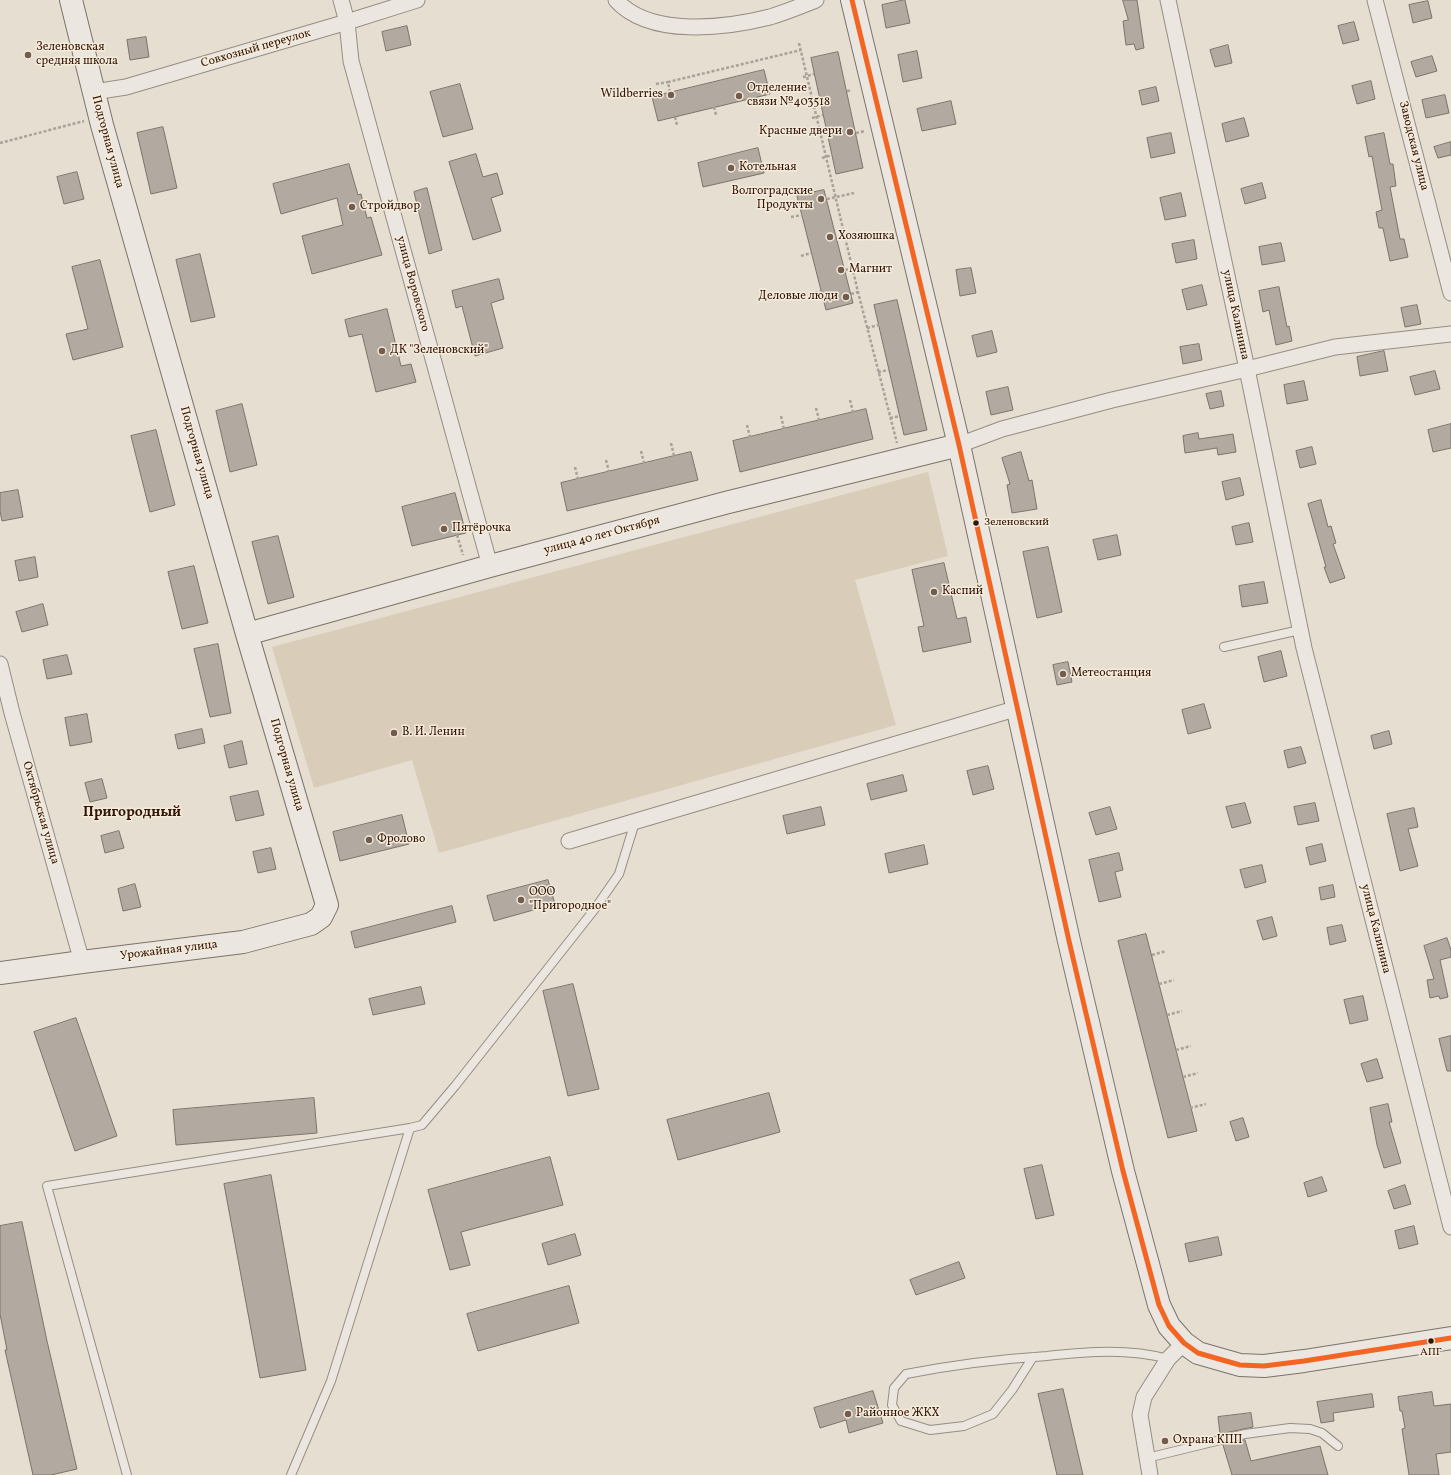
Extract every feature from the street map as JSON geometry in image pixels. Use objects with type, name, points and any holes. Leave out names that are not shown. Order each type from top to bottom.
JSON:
[{"type":"street","name":"Подгорная улица","points":[[71,0],[100,117],[247,634],[327,905]]},
{"type":"street","name":"улица Воровского","points":[[341,0],[347,22],[351,61],[490,566]]},
{"type":"street","name":"Совхозный переулок","points":[[94,92],[126,87],[417,0]]},
{"type":"street","points":[[616,0],[628,11],[647,20],[667,25],[694,27],[724,26],[770,17],[816,0]]},
{"type":"street","points":[[852,0],[958,445],[1069,941],[1123,1171],[1160,1304],[1168,1326],[1184,1343],[1198,1353],[1217,1360],[1240,1365],[1264,1366],[1304,1361],[1451,1338]]},
{"type":"street","name":"улица Калинина","points":[[1168,0],[1247,369],[1300,630],[1451,1227]]},
{"type":"street","name":"Заводская улица","points":[[1375,0],[1451,293]]},
{"type":"street","points":[[958,445],[1002,429],[1335,347],[1451,334]]},
{"type":"street","name":"улица 40 лет Октября","points":[[247,634],[490,566],[725,504],[958,445]]},
{"type":"street","name":"Октябрьская улица","points":[[0,664],[6,714],[82,962]]},
{"type":"street","points":[[569,840],[635,822],[1018,708]]},
{"type":"street","name":"Урожайная улица","points":[[0,973],[243,942],[311,924],[321,917],[327,905]]},
{"type":"street","points":[[1150,1475],[1140,1415],[1144,1397],[1168,1359],[1184,1343]]},
{"type":"lane","points":[[1224,647],[1300,630]]},
{"type":"lane","points":[[127,1475],[47,1186],[422,1125],[455,1086],[594,910],[619,874],[635,822]]},
{"type":"lane","points":[[291,1475],[331,1381],[410,1128]]},
{"type":"lane","points":[[1033,1357],[1012,1390],[992,1414],[964,1426],[930,1430],[900,1422],[892,1405],[894,1388],[906,1374],[935,1368],[1033,1357],[1099,1351],[1148,1354],[1168,1359]]},
{"type":"lane","points":[[1147,1458],[1245,1434],[1290,1428],[1310,1429],[1322,1433],[1338,1446]]},
{"type":"path","points":[[799,43],[814,117],[901,459]]},
{"type":"path","points":[[656,84],[801,50]]},
{"type":"path","points":[[803,77],[814,74]]},
{"type":"path","points":[[668,82],[670,92]]},
{"type":"path","points":[[847,91],[852,90]]},
{"type":"path","points":[[750,99],[752,106]]},
{"type":"path","points":[[714,108],[716,115]]},
{"type":"path","points":[[814,117],[823,115]]},
{"type":"path","points":[[0,143],[100,117]]},
{"type":"path","points":[[675,117],[677,125]]},
{"type":"path","points":[[824,157],[832,156]]},
{"type":"path","points":[[827,199],[854,193]]},
{"type":"path","points":[[791,217],[802,215]]},
{"type":"path","points":[[801,256],[811,253]]},
{"type":"path","points":[[845,270],[852,268]]},
{"type":"path","points":[[810,294],[821,291]]},
{"type":"path","points":[[850,294],[858,292]]},
{"type":"path","points":[[867,328],[879,325]]},
{"type":"path","points":[[878,372],[889,370]]},
{"type":"path","points":[[850,400],[853,412]]},
{"type":"path","points":[[816,408],[819,420]]},
{"type":"path","points":[[781,416],[784,429]]},
{"type":"path","points":[[890,418],[900,416]]},
{"type":"path","points":[[747,425],[750,437]]},
{"type":"path","points":[[671,443],[674,456]]},
{"type":"path","points":[[641,451],[644,463]]},
{"type":"path","points":[[606,460],[609,472]]},
{"type":"path","points":[[575,467],[578,479]]},
{"type":"path","points":[[1152,955],[1166,951]]},
{"type":"path","points":[[1159,984],[1174,980]]},
{"type":"path","points":[[1167,1015],[1182,1011]]},
{"type":"path","points":[[1176,1050],[1191,1046]]},
{"type":"path","points":[[1183,1077],[1198,1073]]},
{"type":"path","points":[[1190,1108],[1206,1104]]},
{"type":"shaded area","points":[[928,472],[948,556],[855,580],[896,725],[439,853],[412,760],[314,788],[272,647]]},
{"type":"building","points":[[905,0],[910,23],[886,28],[882,5]]},
{"type":"building","points":[[1123,0],[1137,0],[1144,48],[1136,50],[1134,44],[1126,45],[1123,21],[1128,20]]},
{"type":"building","points":[[1428,1],[1432,18],[1413,23],[1409,5]]},
{"type":"building","points":[[1354,22],[1359,40],[1343,44],[1338,26]]},
{"type":"building","points":[[407,26],[411,45],[386,51],[382,32]]},
{"type":"building","points":[[146,37],[149,57],[130,60],[127,40]]},
{"type":"building","points":[[1228,45],[1232,63],[1215,67],[1210,50]]},
{"type":"building","points":[[917,51],[922,78],[903,82],[898,55]]},
{"type":"building","points":[[838,52],[863,168],[836,174],[811,58]]},
{"type":"building","points":[[1432,56],[1437,71],[1416,77],[1411,62]]},
{"type":"building","points":[[764,70],[770,94],[658,121],[652,97]]},
{"type":"building","points":[[1371,81],[1375,99],[1357,104],[1352,86]]},
{"type":"building","points":[[460,84],[473,129],[443,137],[430,92]]},
{"type":"building","points":[[1156,87],[1159,101],[1142,105],[1139,91]]},
{"type":"building","points":[[1445,95],[1449,113],[1426,118],[1422,100]]},
{"type":"building","points":[[951,101],[956,124],[922,131],[917,109]]},
{"type":"building","points":[[1244,118],[1249,136],[1226,142],[1222,124]]},
{"type":"building","points":[[163,127],[177,188],[151,194],[137,133]]},
{"type":"building","points":[[1171,133],[1175,153],[1151,158],[1147,138]]},
{"type":"building","points":[[1384,133],[1390,164],[1393,164],[1396,186],[1390,187],[1400,239],[1404,239],[1408,257],[1390,261],[1383,228],[1379,228],[1376,212],[1382,210],[1372,156],[1369,157],[1365,137]]},
{"type":"building","points":[[1451,142],[1451,155],[1438,158],[1434,147]]},
{"type":"building","name":"Котельная","points":[[758,148],[764,173],[703,187],[698,163]]},
{"type":"building","points":[[476,154],[483,177],[497,173],[503,194],[491,198],[501,231],[473,240],[449,162]]},
{"type":"building","points":[[349,164],[358,195],[361,194],[367,218],[371,217],[382,255],[312,274],[302,236],[343,225],[337,198],[281,214],[273,184]]},
{"type":"building","points":[[77,172],[84,199],[64,204],[57,177]]},
{"type":"building","points":[[1262,183],[1266,198],[1245,204],[1241,189]]},
{"type":"building","points":[[427,188],[442,250],[429,254],[414,192]]},
{"type":"building","points":[[824,190],[853,303],[826,310],[797,196]]},
{"type":"building","points":[[1181,193],[1186,216],[1165,220],[1160,198]]},
{"type":"building","points":[[1194,240],[1197,259],[1176,263],[1172,244]]},
{"type":"building","points":[[1281,243],[1285,261],[1262,265],[1259,247]]},
{"type":"building","points":[[200,254],[215,317],[191,322],[176,260]]},
{"type":"building","points":[[100,260],[123,347],[73,360],[66,334],[88,329],[72,267]]},
{"type":"building","points":[[971,268],[976,293],[960,296],[956,270]]},
{"type":"building","points":[[499,279],[504,299],[491,303],[503,348],[475,356],[462,306],[456,308],[452,291]]},
{"type":"building","points":[[1202,285],[1207,305],[1187,310],[1182,290]]},
{"type":"building","points":[[1279,287],[1287,327],[1289,326],[1292,341],[1276,345],[1269,310],[1263,312],[1259,291]]},
{"type":"building","points":[[897,300],[927,430],[904,435],[874,305]]},
{"type":"building","points":[[1417,305],[1421,324],[1405,327],[1401,308]]},
{"type":"building","name":"ДК \"Зеленовский\"","points":[[387,309],[401,366],[411,364],[416,382],[376,392],[362,334],[349,337],[345,320]]},
{"type":"building","points":[[992,331],[997,352],[977,357],[972,336]]},
{"type":"building","points":[[1199,344],[1202,360],[1183,364],[1180,347]]},
{"type":"building","points":[[1384,351],[1388,371],[1360,376],[1357,357]]},
{"type":"building","points":[[1435,371],[1440,389],[1415,395],[1410,377]]},
{"type":"building","points":[[1304,381],[1308,400],[1287,404],[1284,385]]},
{"type":"building","points":[[1008,387],[1013,410],[991,415],[986,392]]},
{"type":"building","points":[[1221,391],[1224,406],[1210,409],[1206,394]]},
{"type":"building","points":[[242,404],[257,465],[230,472],[216,411]]},
{"type":"building","points":[[866,409],[873,439],[740,472],[733,441]]},
{"type":"building","points":[[1451,424],[1451,448],[1433,452],[1428,430]]},
{"type":"building","points":[[156,430],[175,505],[150,512],[131,436]]},
{"type":"building","points":[[1198,433],[1199,439],[1233,434],[1236,452],[1218,455],[1217,448],[1185,453],[1183,436]]},
{"type":"building","points":[[1312,447],[1316,464],[1300,468],[1296,451]]},
{"type":"building","points":[[691,452],[698,480],[567,511],[561,483]]},
{"type":"building","points":[[1021,452],[1029,481],[1032,480],[1037,509],[1012,513],[1007,485],[1010,484],[1002,458]]},
{"type":"building","points":[[1240,478],[1244,495],[1226,500],[1222,482]]},
{"type":"building","points":[[18,490],[23,517],[2,521],[0,511],[0,493]]},
{"type":"building","points":[[455,493],[466,533],[412,546],[402,507]]},
{"type":"building","points":[[1321,500],[1328,527],[1331,526],[1336,543],[1333,544],[1345,578],[1330,583],[1324,567],[1326,567],[1308,504]]},
{"type":"building","points":[[1249,523],[1253,542],[1236,545],[1232,527]]},
{"type":"building","points":[[1117,535],[1121,555],[1098,560],[1093,540]]},
{"type":"building","points":[[278,536],[294,597],[268,604],[252,542]]},
{"type":"building","points":[[1048,547],[1062,612],[1037,618],[1023,552]]},
{"type":"building","points":[[35,557],[38,577],[19,581],[15,561]]},
{"type":"building","points":[[944,563],[957,619],[966,617],[971,642],[923,652],[918,627],[924,626],[912,570]]},
{"type":"building","points":[[194,566],[208,623],[182,629],[168,572]]},
{"type":"building","points":[[1264,582],[1268,603],[1242,607],[1239,586]]},
{"type":"building","points":[[43,604],[48,625],[22,632],[16,612]]},
{"type":"building","points":[[218,644],[231,713],[210,717],[194,649]]},
{"type":"building","points":[[1281,651],[1287,676],[1264,682],[1258,657]]},
{"type":"building","points":[[67,655],[72,674],[47,679],[43,660]]},
{"type":"building","name":"Метеостанция","points":[[1068,662],[1072,682],[1057,685],[1053,665]]},
{"type":"building","points":[[1204,704],[1211,728],[1188,734],[1182,710]]},
{"type":"building","points":[[87,714],[92,742],[70,746],[65,718]]},
{"type":"building","points":[[202,729],[205,743],[178,749],[175,735]]},
{"type":"building","points":[[1389,731],[1392,744],[1374,749],[1371,736]]},
{"type":"building","points":[[242,741],[247,764],[229,768],[224,746]]},
{"type":"building","points":[[1301,747],[1306,763],[1288,768],[1284,751]]},
{"type":"building","points":[[988,766],[994,789],[973,795],[967,771]]},
{"type":"building","points":[[903,775],[907,791],[871,800],[867,784]]},
{"type":"building","points":[[102,779],[107,798],[90,802],[85,783]]},
{"type":"building","points":[[258,791],[264,815],[236,821],[230,797]]},
{"type":"building","points":[[1245,803],[1251,823],[1232,828],[1226,807]]},
{"type":"building","points":[[1315,803],[1319,821],[1298,825],[1294,807]]},
{"type":"building","points":[[821,807],[825,825],[787,834],[783,816]]},
{"type":"building","points":[[1110,807],[1117,829],[1096,835],[1089,813]]},
{"type":"building","points":[[1414,808],[1418,827],[1408,829],[1418,866],[1400,871],[1387,814]]},
{"type":"building","name":"Фролово","points":[[402,815],[409,844],[340,861],[333,832]]},
{"type":"building","points":[[119,831],[124,848],[105,853],[101,836]]},
{"type":"building","points":[[1322,844],[1326,861],[1310,865],[1306,848]]},
{"type":"building","points":[[924,845],[928,864],[889,873],[885,854]]},
{"type":"building","points":[[271,848],[276,869],[258,873],[253,852]]},
{"type":"building","points":[[1119,853],[1123,870],[1115,872],[1121,897],[1099,902],[1089,860]]},
{"type":"building","points":[[1262,865],[1266,882],[1245,888],[1240,870]]},
{"type":"building","name":"ООО \"Пригородное\"","points":[[548,880],[555,904],[494,921],[487,896]]},
{"type":"building","points":[[135,884],[141,907],[123,911],[118,889]]},
{"type":"building","points":[[1333,885],[1335,897],[1321,900],[1319,888]]},
{"type":"building","points":[[452,906],[456,922],[355,948],[351,932]]},
{"type":"building","points":[[1272,917],[1277,936],[1263,940],[1257,921]]},
{"type":"building","points":[[1342,925],[1346,941],[1330,945],[1327,928]]},
{"type":"building","points":[[1146,934],[1197,1131],[1168,1138],[1118,941]]},
{"type":"building","points":[[1447,938],[1451,950],[1451,957],[1440,960],[1448,997],[1440,999],[1439,996],[1430,998],[1427,980],[1434,979],[1424,946]]},
{"type":"building","points":[[573,984],[599,1089],[568,1096],[543,991]]},
{"type":"building","points":[[421,987],[425,1004],[373,1015],[369,999]]},
{"type":"building","points":[[1363,996],[1368,1020],[1350,1024],[1344,1000]]},
{"type":"building","points":[[76,1018],[117,1136],[75,1151],[34,1032]]},
{"type":"building","points":[[1451,1036],[1451,1071],[1447,1071],[1439,1039]]},
{"type":"building","points":[[1377,1059],[1383,1078],[1367,1082],[1361,1064]]},
{"type":"building","points":[[769,1093],[780,1132],[678,1160],[667,1120]]},
{"type":"building","points":[[314,1098],[317,1133],[176,1145],[173,1110]]},
{"type":"building","points":[[1388,1104],[1392,1122],[1389,1122],[1401,1163],[1384,1168],[1377,1145],[1370,1108]]},
{"type":"building","points":[[1243,1118],[1249,1137],[1236,1141],[1230,1122]]},
{"type":"building","points":[[550,1157],[563,1205],[461,1232],[470,1265],[450,1270],[428,1190]]},
{"type":"building","points":[[1042,1165],[1054,1215],[1036,1219],[1024,1169]]},
{"type":"building","points":[[271,1175],[306,1370],[260,1378],[224,1184]]},
{"type":"building","points":[[1322,1177],[1327,1191],[1308,1197],[1304,1183]]},
{"type":"building","points":[[1405,1185],[1411,1204],[1394,1209],[1388,1191]]},
{"type":"building","points":[[22,1222],[47,1341],[77,1469],[51,1475],[33,1475],[5,1350],[7,1350],[0,1314],[0,1226]]},
{"type":"building","points":[[1414,1226],[1418,1244],[1399,1249],[1395,1231]]},
{"type":"building","points":[[575,1234],[581,1255],[548,1265],[542,1244]]},
{"type":"building","points":[[1218,1237],[1222,1255],[1189,1262],[1185,1244]]},
{"type":"building","points":[[959,1262],[965,1278],[916,1295],[910,1280]]},
{"type":"building","points":[[569,1286],[579,1323],[478,1351],[467,1314]]},
{"type":"building","points":[[1063,1389],[1083,1475],[1057,1475],[1038,1394]]},
{"type":"building","name":"Районное ЖКХ","points":[[873,1391],[883,1423],[849,1433],[846,1420],[820,1428],[814,1408]]},
{"type":"building","points":[[1432,1392],[1434,1406],[1451,1404],[1451,1452],[1436,1454],[1439,1475],[1409,1475],[1402,1429],[1405,1428],[1398,1397]]},
{"type":"building","points":[[1372,1394],[1374,1407],[1333,1413],[1334,1421],[1321,1423],[1317,1402]]},
{"type":"building","points":[[1251,1413],[1253,1427],[1220,1434],[1218,1417]]},
{"type":"building","points":[[1245,1440],[1251,1461],[1320,1446],[1328,1475],[1232,1475],[1223,1445]]},
{"type":"transit line","points":[[852,0],[959,445],[1069,941],[1123,1171],[1159,1305],[1169,1326],[1184,1343],[1198,1353],[1240,1365],[1264,1366],[1304,1361],[1451,1338]]},
{"type":"place","name":"Зеленовская средняя школа","points":[[28,55]]},
{"type":"place","name":"Wildberries","points":[[671,95]]},
{"type":"place","name":"Отделение связи №403518","points":[[739,96]]},
{"type":"place","name":"Красные двери","points":[[850,132]]},
{"type":"place","name":"Котельная","points":[[731,168]]},
{"type":"place","name":"Волгоградские Продукты","points":[[821,199]]},
{"type":"place","name":"Стройдвор","points":[[352,207]]},
{"type":"place","name":"Хозяюшка","points":[[830,237]]},
{"type":"place","name":"Магнит","points":[[841,270]]},
{"type":"place","name":"Деловые люди","points":[[846,297]]},
{"type":"place","name":"ДК \"Зеленовский\"","points":[[382,351]]},
{"type":"place","name":"Зеленовский","points":[[976,523]]},
{"type":"place","name":"Пятёрочка","points":[[444,529]]},
{"type":"place","name":"Каспий","points":[[934,592]]},
{"type":"place","name":"Метеостанция","points":[[1063,674]]},
{"type":"place","name":"В. И. Ленин","points":[[394,733]]},
{"type":"place","name":"Фролово","points":[[369,840]]},
{"type":"place","name":"ООО \"Пригородное\"","points":[[521,900]]},
{"type":"place","name":"АПГ","points":[[1431,1341]]},
{"type":"place","name":"Районное ЖКХ","points":[[848,1414]]},
{"type":"place","name":"Охрана КПП","points":[[1165,1441]]},
{"type":"district","name":"Пригородный","points":[[132,813]]}]
